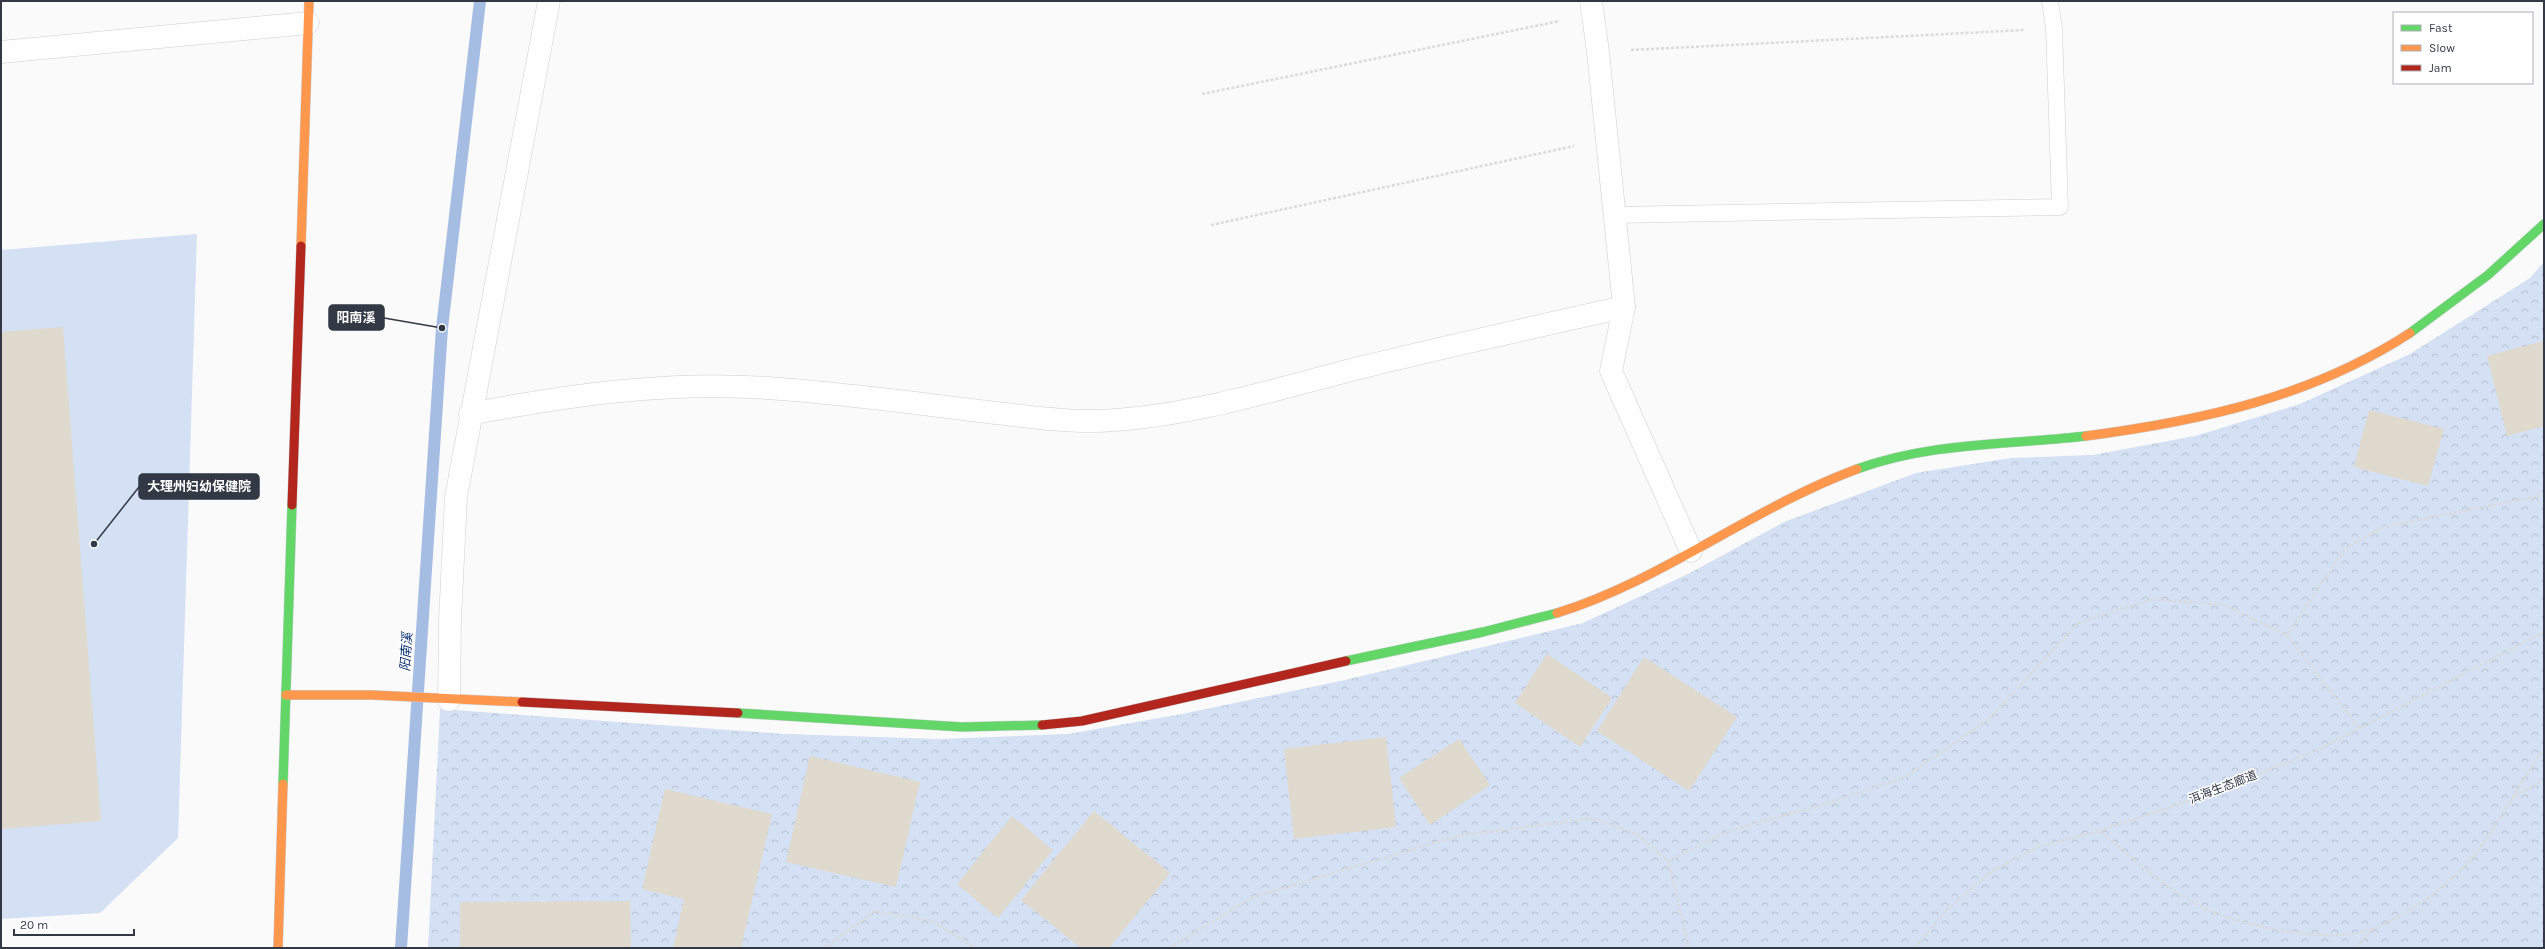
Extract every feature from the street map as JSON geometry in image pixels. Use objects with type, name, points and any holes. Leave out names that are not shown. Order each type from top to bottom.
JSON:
[{"type":"street","points":[[278,948],[309,1]]},
{"type":"street","points":[[445,699],[456,497],[470,414],[549,1]]},
{"type":"street","points":[[1592,8],[1598,52],[1624,307],[1611,371],[1691,551]]},
{"type":"street","points":[[1,52],[308,23]]},
{"type":"street","points":[[286,695],[372,695],[778,715],[962,727],[1031,726],[1082,721],[1491,630],[1564,611],[1605,596],[1641,580],[1691,551],[1807,490],[1851,471],[1897,457],[1950,446],[2053,440],[2130,431],[2222,412],[2291,393],[2336,374],[2387,347],[2432,319],[2512,256],[2544,224]]},
{"type":"street","points":[[470,414],[597,393],[656,388],[709,386],[766,388],[827,393],[1051,419],[1135,419],[1203,407],[1392,360],[1624,307]]},
{"type":"lane","points":[[1614,215],[2060,207],[2054,28],[2050,1]]},
{"type":"path","points":[[1202,94],[1592,8]]},
{"type":"path","points":[[1598,52],[2054,28]]},
{"type":"path","points":[[1211,225],[1606,139]]},
{"type":"path","points":[[2287,635],[2345,549],[2383,527],[2544,494]]},
{"type":"path","points":[[1668,861],[1730,830],[1819,806],[1905,777],[1989,719],[2078,623],[2152,599],[2224,605],[2287,635],[2359,728]]},
{"type":"path","name":"洱海生态廊道","points":[[1915,948],[1945,912],[1989,873],[2037,847],[2099,831],[2221,789],[2320,749],[2544,632]]},
{"type":"path","points":[[2099,831],[2178,892],[2218,914],[2298,934],[2342,935],[2366,931],[2404,913],[2444,885],[2478,851],[2544,749]]},
{"type":"path","points":[[2511,798],[2544,780]]},
{"type":"path","points":[[1169,948],[1253,897],[1458,836],[1594,818],[1638,835],[1668,861],[1689,948]]},
{"type":"path","points":[[824,948],[875,911],[932,921],[976,948]]},
{"type":"path","points":[[2355,948],[2376,926]]},
{"type":"green space","points":[[197,234],[178,838],[100,913],[1,919],[1,250]]},
{"type":"green space","points":[[2544,262],[2544,948],[428,948],[440,709],[785,734],[939,739],[1068,734],[1182,714],[1345,680],[1583,623],[1688,574],[1784,522],[1916,473],[2011,458],[2093,455],[2195,436],[2300,404],[2410,354],[2530,278]]},
{"type":"building","points":[[63,327],[101,821],[1,829],[1,332]]},
{"type":"building","points":[[2544,341],[2544,426],[2507,436],[2487,356]]},
{"type":"building","points":[[2369,410],[2444,429],[2428,486],[2354,467]]},
{"type":"building","points":[[1547,654],[1612,698],[1580,747],[1515,703]]},
{"type":"building","points":[[1644,657],[1737,717],[1689,791],[1597,731]]},
{"type":"building","points":[[1386,737],[1396,827],[1294,839],[1284,749]]},
{"type":"building","points":[[1459,739],[1490,785],[1430,825],[1399,778]]},
{"type":"building","points":[[810,756],[920,782],[896,887],[786,862]]},
{"type":"building","points":[[665,789],[772,814],[741,948],[673,948],[684,899],[642,889]]},
{"type":"building","points":[[1094,811],[1170,873],[1109,948],[1081,948],[1021,900]]},
{"type":"building","points":[[1012,816],[1053,850],[998,918],[957,884]]},
{"type":"building","points":[[630,901],[631,948],[460,948],[460,902]]},
{"type":"waterway","name":"阳南溪","points":[[401,948],[442,328],[480,1]]},
{"type":"traffic: fast","points":[[2410,333],[2488,275],[2544,224]]},
{"type":"traffic: fast","points":[[1857,469],[1885,460],[1941,449],[2086,436]]},
{"type":"traffic: fast","points":[[283,784],[292,505]]},
{"type":"traffic: fast","points":[[1346,661],[1483,632],[1557,613]]},
{"type":"traffic: fast","points":[[738,713],[962,727],[1042,725]]},
{"type":"traffic: slow","points":[[301,246],[309,1]]},
{"type":"traffic: slow","points":[[2086,436],[2171,423],[2254,403],[2294,390],[2334,374],[2373,355],[2410,333]]},
{"type":"traffic: slow","points":[[1557,613],[1596,599],[1634,582],[1781,503],[1818,485],[1857,469]]},
{"type":"traffic: slow","points":[[286,695],[372,695],[522,702]]},
{"type":"traffic: slow","points":[[278,948],[283,784]]},
{"type":"traffic: jam","points":[[292,505],[301,246]]},
{"type":"traffic: jam","points":[[1042,725],[1082,721],[1346,661]]},
{"type":"traffic: jam","points":[[522,702],[738,713]]},
{"type":"place","name":"阳南溪","points":[[442,328]]},
{"type":"place","name":"大理州妇幼保健院","points":[[94,544]]}]
